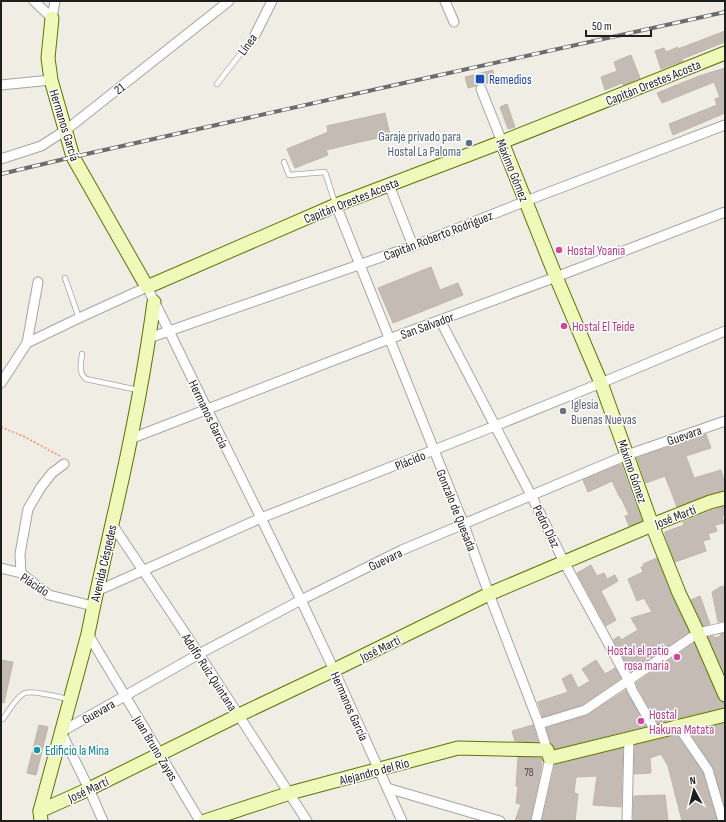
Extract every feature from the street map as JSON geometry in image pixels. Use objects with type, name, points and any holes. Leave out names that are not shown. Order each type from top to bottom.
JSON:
[{"type":"street","points":[[34,1],[52,18]]},
{"type":"street","name":"Hermanos García","points":[[55,1],[48,58],[51,80],[73,157],[147,287],[170,331],[207,409],[262,518],[334,670],[402,821]]},
{"type":"street","name":"21","points":[[1,159],[41,146],[66,130],[229,1]]},
{"type":"street","name":"Línea","points":[[255,35],[272,1]]},
{"type":"street","points":[[445,1],[454,22]]},
{"type":"street","name":"Capitán Orestes Acosta","points":[[1,383],[27,344],[147,287],[336,205],[502,142],[725,53]]},
{"type":"street","points":[[1,85],[51,80]]},
{"type":"street","name":"Máximo Gómez","points":[[481,90],[556,277],[601,383],[652,525],[679,593],[725,695]]},
{"type":"street","name":"Capitán Roberto Rodríguez","points":[[149,338],[413,246],[526,201],[725,126]]},
{"type":"street","points":[[389,185],[413,246]]},
{"type":"street","name":"Gonzalo de Quesada","points":[[336,205],[464,525],[539,724],[548,754],[536,821]]},
{"type":"street","name":"San Salvador","points":[[130,440],[389,339],[725,212]]},
{"type":"street","points":[[27,344],[38,282]]},
{"type":"street","name":"Avenida Céspedes","points":[[40,816],[60,732],[88,634],[140,390],[154,302]]},
{"type":"street","name":"Pedro Díaz","points":[[440,320],[532,495],[564,562],[656,732]]},
{"type":"street","name":"Plácido","points":[[97,591],[262,518],[495,426],[725,331]]},
{"type":"street","name":"Guevara","points":[[60,732],[199,654],[300,600],[402,550],[627,455],[725,421]]},
{"type":"street","points":[[21,573],[20,554],[28,509],[52,473],[64,464]]},
{"type":"street","name":"José Martí","points":[[40,816],[160,754],[489,594],[652,525],[710,502],[725,498]]},
{"type":"street","name":"Adolfo Ruiz Quintana","points":[[112,524],[199,654],[307,821]]},
{"type":"street","name":"Plácido","points":[[1,568],[21,573],[49,595],[93,606]]},
{"type":"street","points":[[539,724],[585,710],[698,633],[725,627]]},
{"type":"street","name":"Juan Bruno Zayas","points":[[88,634],[200,821]]},
{"type":"street","name":"Alejandro del Río","points":[[205,821],[290,793],[458,748],[548,754],[656,732],[725,715]]},
{"type":"street","points":[[678,726],[708,770],[723,821]]},
{"type":"street","points":[[60,732],[103,821]]},
{"type":"street","points":[[627,821],[628,738]]},
{"type":"street","points":[[388,788],[500,821]]},
{"type":"lane","name":"Línea","points":[[217,84],[255,35]]},
{"type":"lane","points":[[284,162],[289,175],[325,172],[336,205]]},
{"type":"lane","points":[[65,278],[79,318]]},
{"type":"lane","points":[[82,354],[80,371],[82,376],[86,379],[140,390]]},
{"type":"lane","points":[[1,719],[3,719],[24,693],[31,692],[70,700]]},
{"type":"path","points":[[1,427],[25,437],[65,458],[66,462],[64,464]]},
{"type":"building","points":[[725,31],[725,42],[661,69],[655,51],[664,48],[666,52],[678,47],[678,49]]},
{"type":"building","points":[[631,55],[640,78],[605,90],[601,77],[617,71],[614,62]]},
{"type":"building","points":[[725,68],[725,113],[673,135],[669,124],[717,105],[715,99],[720,97],[714,82],[662,103],[657,93],[699,76]]},
{"type":"building","name":"Remedios","points":[[493,70],[495,81],[484,84],[479,83],[476,86],[468,88],[465,77]]},
{"type":"building","points":[[507,104],[515,127],[508,129],[500,107]]},
{"type":"building","points":[[385,113],[390,135],[326,150],[328,155],[295,168],[287,149],[328,132],[327,126]]},
{"type":"building","points":[[431,267],[440,290],[458,283],[463,295],[393,323],[378,288]]},
{"type":"building","points":[[706,434],[711,448],[686,456],[694,478],[721,470],[725,490],[707,495],[677,507],[665,476],[646,483],[637,458]]},
{"type":"building","points":[[621,464],[642,521],[629,526],[625,516],[629,515],[612,481],[588,492],[583,480]]},
{"type":"building","points":[[725,506],[725,515],[722,516],[724,523],[715,525],[717,531],[708,534],[710,539],[703,541],[706,551],[675,562],[665,532],[684,525],[683,522]]},
{"type":"building","points":[[657,558],[672,596],[689,632],[631,672],[613,640],[619,636],[621,640],[638,630],[631,618],[652,612],[644,598],[637,601],[628,579],[643,572],[641,567],[644,566],[643,564]]},
{"type":"building","points":[[591,565],[597,576],[604,573],[607,579],[615,575],[618,581],[601,591],[616,620],[606,626],[577,573]]},
{"type":"building","points":[[725,586],[725,621],[718,622],[712,592]]},
{"type":"building","points":[[700,596],[710,624],[703,626],[691,600]]},
{"type":"building","points":[[725,633],[725,675],[708,637],[714,636],[714,638]]},
{"type":"building","points":[[694,643],[718,698],[721,702],[725,703],[725,707],[658,723],[636,683]]},
{"type":"building","points":[[1,660],[13,662],[4,703],[1,702]]},
{"type":"building","points":[[596,660],[605,674],[615,668],[621,678],[582,705],[543,717],[538,702],[568,692],[562,679],[571,674],[578,688],[590,681],[582,669]]},
{"type":"building","points":[[626,690],[646,726],[555,749],[551,743],[546,728],[588,715]]},
{"type":"building","points":[[725,723],[725,807],[713,767],[689,732]]},
{"type":"building","name":"Edificio la Mina","points":[[39,725],[48,727],[36,775],[27,773]]},
{"type":"building","points":[[533,725],[538,742],[515,741],[512,731]]},
{"type":"building","points":[[677,735],[703,773],[717,821],[698,821],[698,819],[682,821],[668,766],[661,754],[650,758],[651,773],[634,774],[635,745]]},
{"type":"building","points":[[623,748],[621,807],[593,805],[597,776],[576,777],[574,793],[578,794],[575,821],[542,821],[555,765]]},
{"type":"building","points":[[518,757],[541,758],[542,760],[530,821],[515,821],[521,804],[516,803],[518,787],[516,786]]},
{"type":"building","points":[[665,795],[668,821],[633,821],[634,796]]},
{"type":"railway","points":[[1,174],[725,12]]},
{"type":"place","name":"Remedios","points":[[480,79]]},
{"type":"place","name":"Garaje privado para Hostal La Paloma","points":[[469,143]]},
{"type":"place","name":"Hostal Yoania","points":[[559,250]]},
{"type":"place","name":"Hostal El Teide","points":[[564,326]]},
{"type":"place","name":"Iglesia Buenas Nuevas","points":[[563,411]]},
{"type":"place","name":"Hostal el patio rosa maria","points":[[677,657]]},
{"type":"place","name":"Hostal Hakuna Matata","points":[[641,721]]},
{"type":"place","name":"Edificio la Mina","points":[[37,750]]}]
